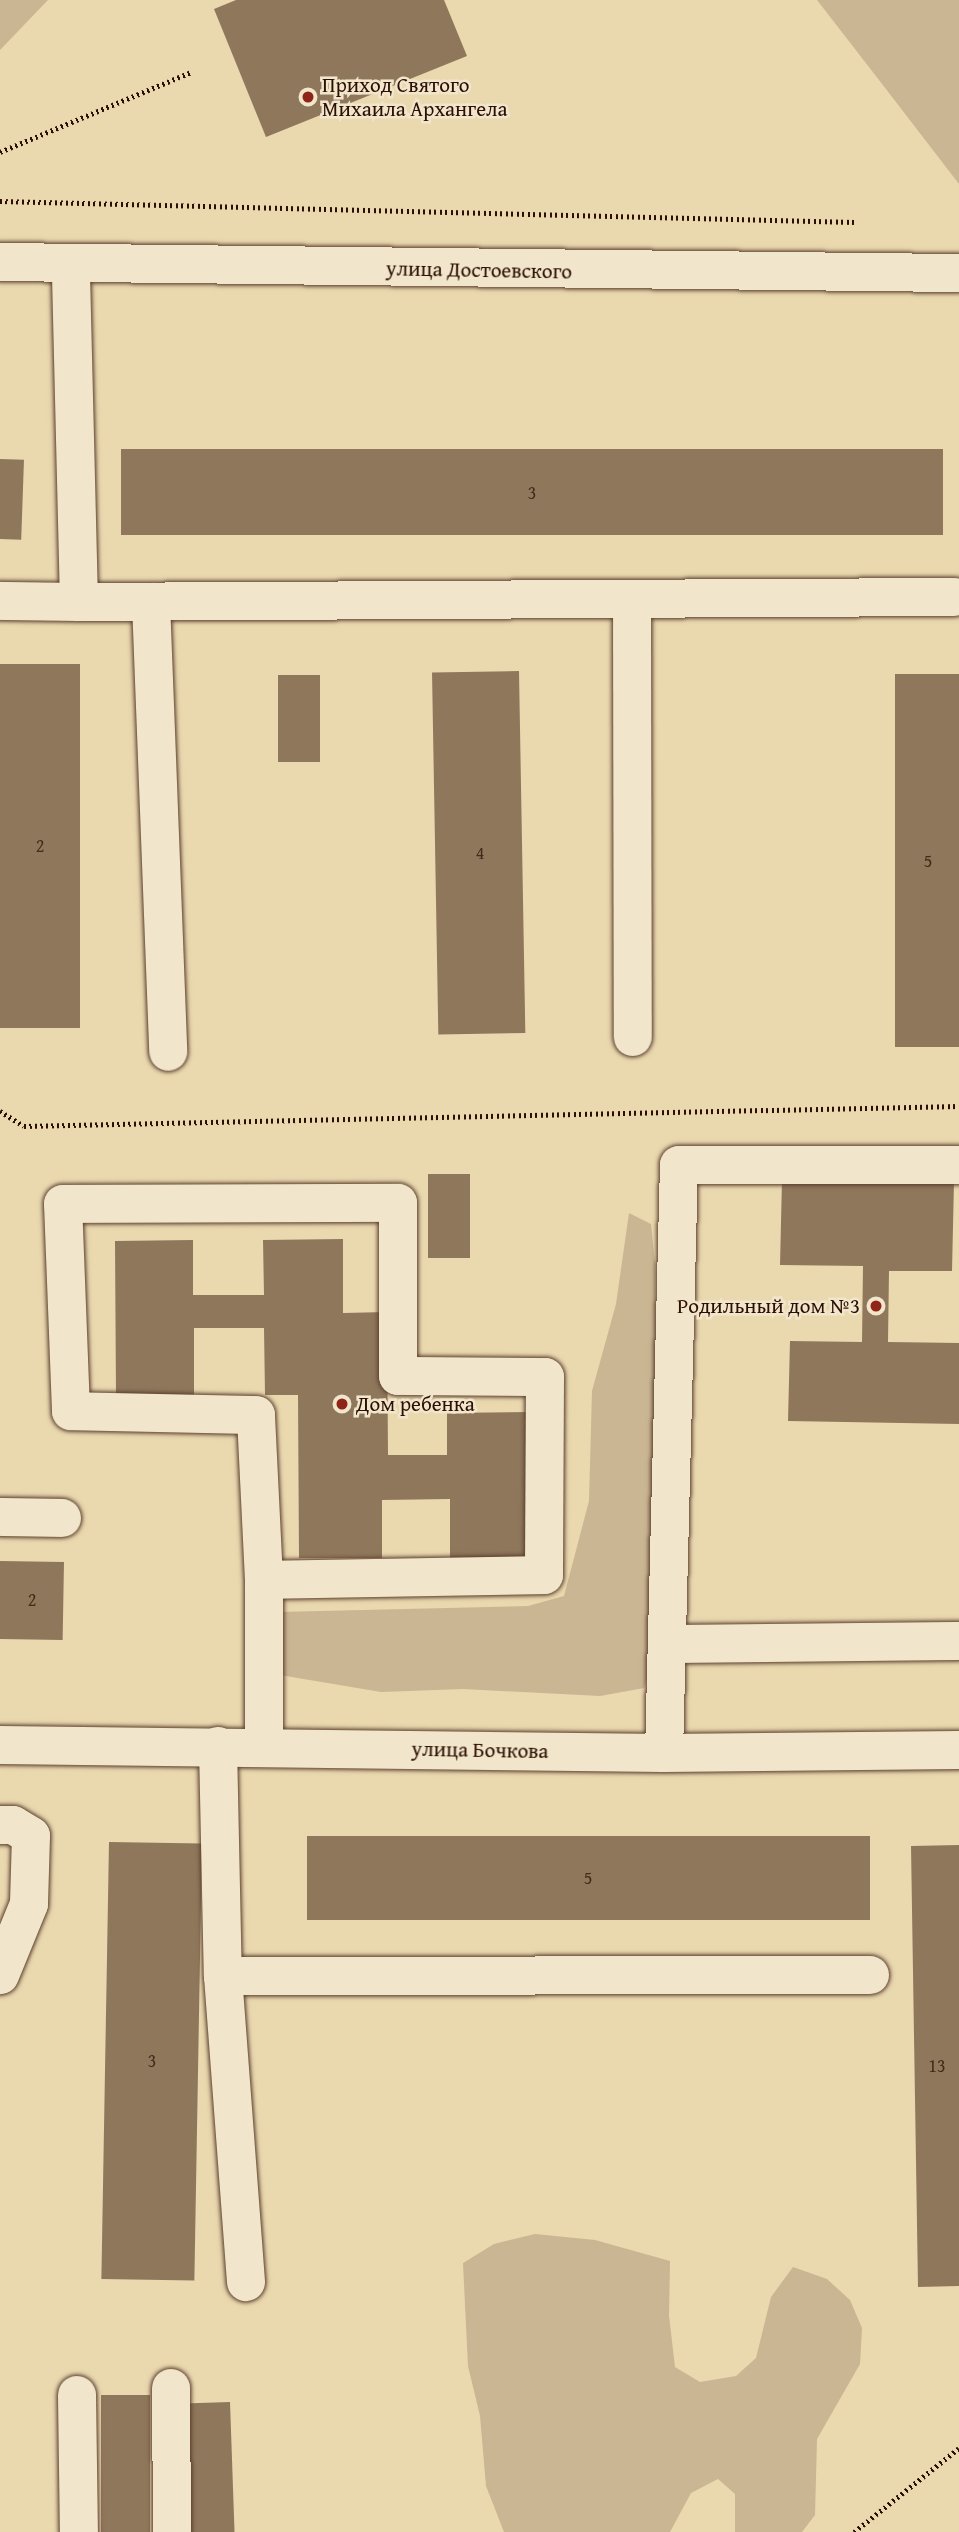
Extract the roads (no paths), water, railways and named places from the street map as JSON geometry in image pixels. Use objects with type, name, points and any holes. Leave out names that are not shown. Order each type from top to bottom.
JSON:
[{"type":"street","name":"улица Достоевского","points":[[0,262],[71,265],[959,273]]},
{"type":"street","points":[[71,265],[79,602]]},
{"type":"street","points":[[0,601],[954,597]]},
{"type":"street","points":[[632,598],[632,1037]]},
{"type":"street","points":[[151,602],[168,1052]]},
{"type":"street","points":[[664,1753],[670,1644],[679,1165],[959,1165]]},
{"type":"street","points":[[264,1580],[544,1575],[545,1377],[398,1376],[398,1203],[62,1204],[71,1411],[256,1415],[264,1580],[264,1746]]},
{"type":"street","points":[[0,1517],[62,1518]]},
{"type":"street","points":[[670,1644],[959,1641]]},
{"type":"street","name":"улица Бочкова","points":[[0,1745],[264,1746],[664,1753],[959,1750]]},
{"type":"street","points":[[218,1746],[223,1976],[246,2282]]},
{"type":"street","points":[[0,1825],[13,1825],[31,1836],[29,1904],[0,1975]]},
{"type":"street","points":[[223,1976],[870,1975]]},
{"type":"street","points":[[172,2388],[172,2532]]},
{"type":"street","points":[[77,2395],[79,2532]]},
{"type":"place","name":"Приход Святого Михаила Архангела","points":[[308,97]]},
{"type":"place","name":"Родильный дом №3","points":[[876,1306]]},
{"type":"place","name":"Дом ребенка","points":[[342,1404]]}]
